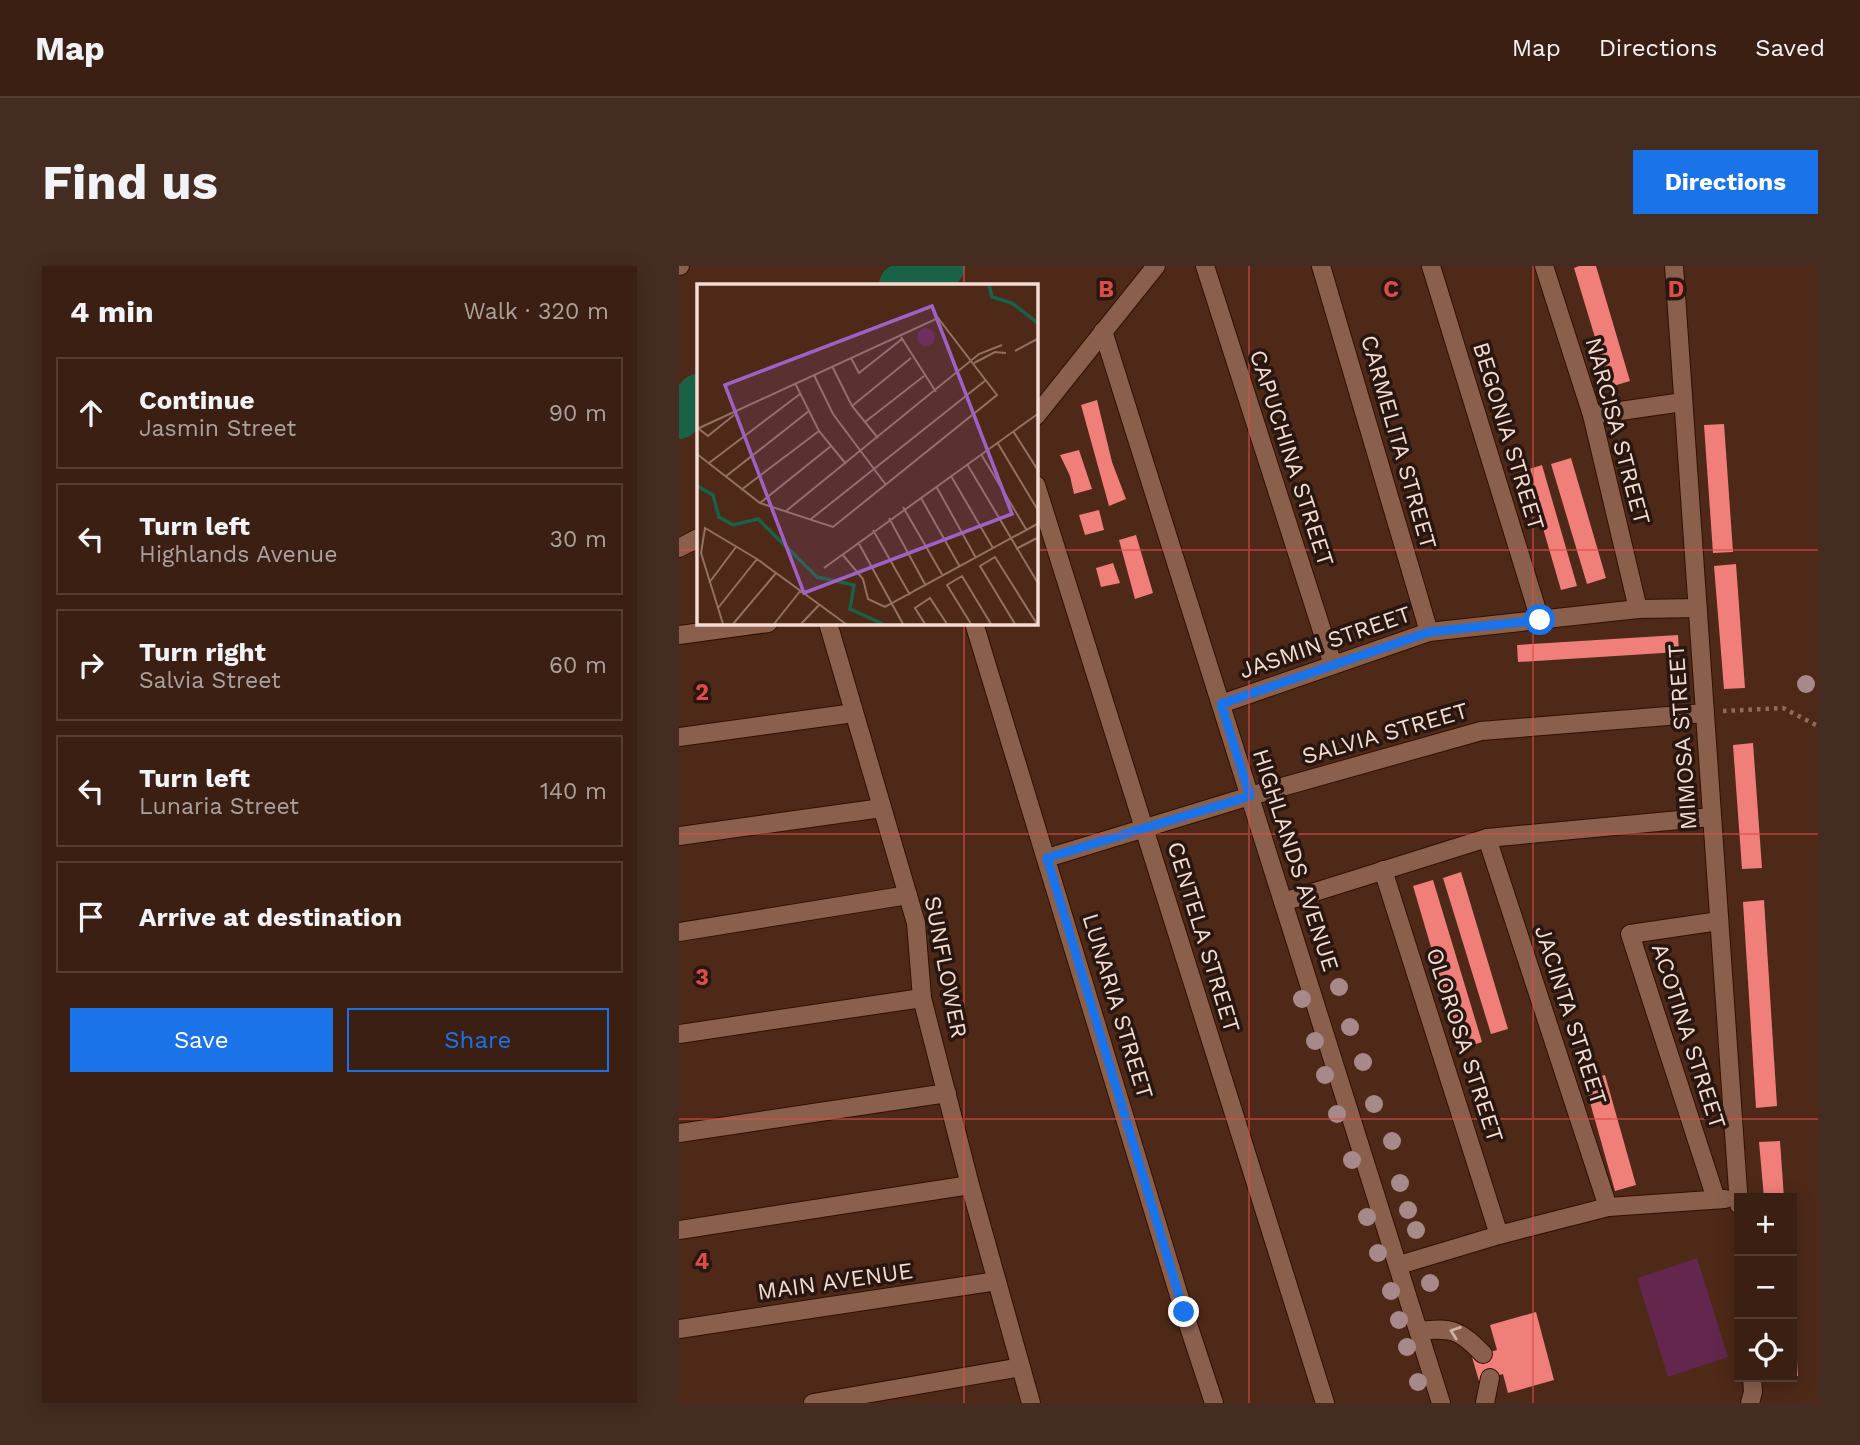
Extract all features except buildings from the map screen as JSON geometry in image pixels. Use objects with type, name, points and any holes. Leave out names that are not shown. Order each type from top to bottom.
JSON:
[{"type":"street","points":[[1038,413],[1156,266]]},
{"type":"street","name":"CAPUCHINA STREET","points":[[1205,266],[1333,665]]},
{"type":"street","name":"CARMELITA STREET","points":[[1321,266],[1429,632]]},
{"type":"street","name":"BEGONIA STREET","points":[[1431,266],[1540,620]]},
{"type":"street","name":"NARCISA STREET","points":[[1544,266],[1592,415],[1638,610]]},
{"type":"street","points":[[1664,266],[1676,305]]},
{"type":"street","name":"MIMOSA STREET","points":[[1674,266],[1738,1193]]},
{"type":"street","name":"HIGHLANDS AVENUE","points":[[1103,331],[1441,1403]]},
{"type":"street","points":[[1592,415],[1683,402]]},
{"type":"street","name":"CENTELA STREET","points":[[1038,491],[1325,1403]]},
{"type":"street","points":[[679,548],[697,539]]},
{"type":"street","name":"JASMIN STREET","points":[[1221,704],[1429,632],[1638,610],[1697,608]]},
{"type":"street","points":[[679,635],[753,625]]},
{"type":"street","name":"SUNFLOWER","points":[[829,625],[916,923],[922,998],[970,1185],[1031,1403]]},
{"type":"street","name":"LUNARIA STREET","points":[[975,625],[1214,1403]]},
{"type":"street","points":[[679,737],[854,713]]},
{"type":"street","name":"SALVIA STREET","points":[[1047,858],[1250,796],[1481,731],[1705,713]]},
{"type":"street","points":[[679,836],[882,808]]},
{"type":"street","points":[[1283,902],[1487,838],[1712,817]]},
{"type":"street","name":"JACINTA STREET","points":[[1487,838],[1608,1207]]},
{"type":"street","name":"OLOROSA STREET","points":[[1383,870],[1499,1235]]},
{"type":"street","points":[[679,932],[908,895]]},
{"type":"street","name":"ACOTINA STREET","points":[[1716,1199],[1630,934],[1720,921]]},
{"type":"street","points":[[679,1034],[922,998]]},
{"type":"street","points":[[679,1133],[947,1093]]},
{"type":"street","points":[[679,1230],[970,1185]]},
{"type":"street","points":[[1398,1265],[1608,1207],[1716,1199],[1734,1201]]},
{"type":"street","name":"MAIN AVENUE","points":[[679,1329],[997,1281]]},
{"type":"street","points":[[1419,1331],[1443,1328],[1466,1336],[1483,1354]]},
{"type":"street","points":[[813,1403],[1021,1367]]},
{"type":"street","points":[[1485,1403],[1490,1378]]},
{"type":"street","points":[[1750,1403],[1752,1382]]},
{"type":"path","points":[[1705,713],[1783,708],[1818,726]]},
{"type":"shaded area","points":[[1697,1258],[1728,1357],[1668,1377],[1637,1278]]},
{"type":"waterway","points":[[902,284],[944,266]]},
{"type":"waterway","points":[[679,418],[697,396]]},
{"type":"route","points":[[1184,1312],[1047,858],[1250,796],[1221,704],[1429,632],[1540,620]]}]
